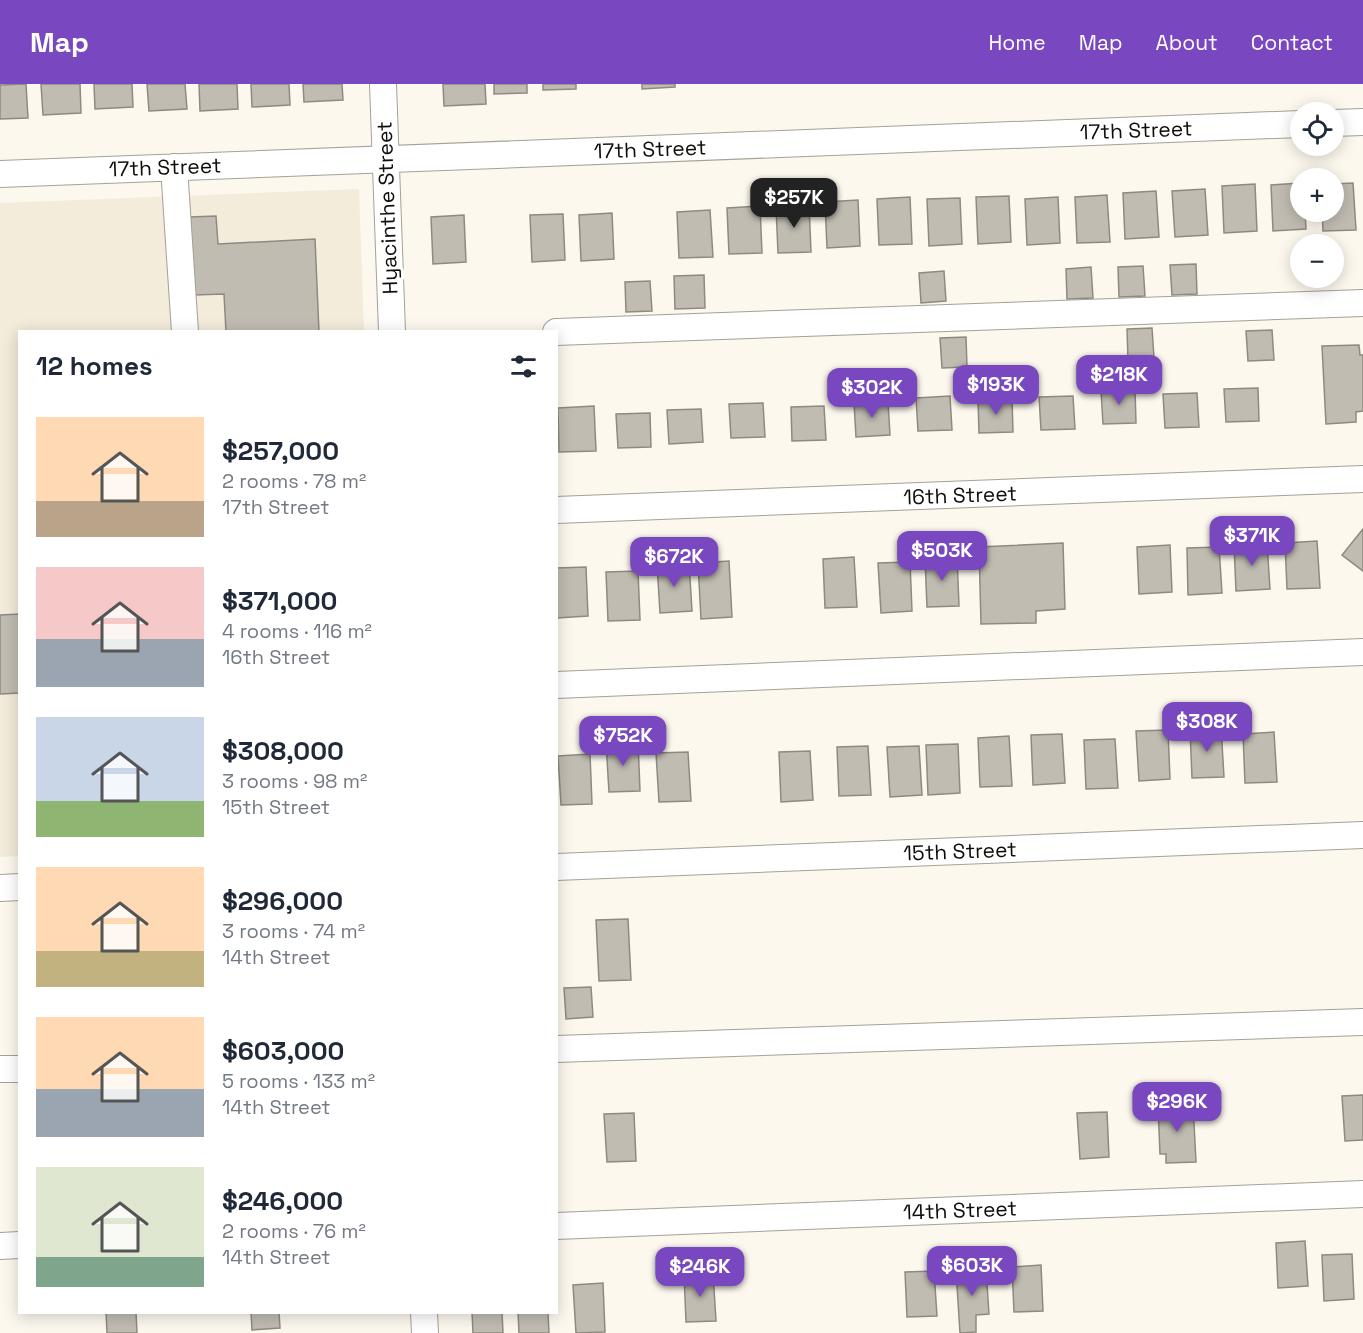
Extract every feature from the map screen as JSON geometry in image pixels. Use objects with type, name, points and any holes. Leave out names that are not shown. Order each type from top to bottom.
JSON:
[{"type":"street","name":"Hyacinthe Street","points":[[383,84],[392,330]]},
{"type":"street","points":[[1344,123],[1363,122]]},
{"type":"street","name":"17th Street","points":[[0,174],[1290,124]]},
{"type":"street","points":[[174,167],[185,330]]},
{"type":"street","points":[[558,332],[1363,303]]},
{"type":"street","name":"16th Street","points":[[558,510],[1363,479]]},
{"type":"street","points":[[558,685],[1363,652]]},
{"type":"street","name":"15th Street","points":[[558,867],[1363,836]]},
{"type":"street","points":[[0,888],[18,887]]},
{"type":"street","points":[[558,1049],[1363,1022]]},
{"type":"street","points":[[0,1069],[18,1069]]},
{"type":"street","name":"14th Street","points":[[558,1226],[1363,1194]]},
{"type":"street","points":[[0,1246],[18,1245]]},
{"type":"street","points":[[424,1314],[425,1333]]},
{"type":"shaded area","points":[[359,189],[364,330],[18,330],[18,856],[0,857],[0,203]]},
{"type":"building","points":[[26,84],[28,118],[0,119],[0,85]]},
{"type":"building","points":[[41,84],[80,84],[81,113],[43,115]]},
{"type":"building","points":[[94,84],[132,84],[133,107],[95,109]]},
{"type":"building","points":[[147,84],[185,84],[187,109],[149,111]]},
{"type":"building","points":[[199,84],[237,84],[238,109],[200,111]]},
{"type":"building","points":[[251,84],[289,84],[290,105],[252,107]]},
{"type":"building","points":[[303,84],[342,84],[343,100],[304,102]]},
{"type":"building","points":[[443,84],[485,84],[486,104],[444,106]]},
{"type":"building","points":[[494,84],[527,84],[527,93],[494,94]]},
{"type":"building","points":[[543,84],[576,84],[576,89],[543,90]]},
{"type":"building","points":[[642,84],[675,84],[675,87],[642,89]]},
{"type":"building","points":[[1344,183],[1353,183],[1356,230],[1323,231],[1323,222],[1344,222]]},
{"type":"building","points":[[1255,184],[1257,231],[1224,233],[1222,186]]},
{"type":"building","points":[[1290,184],[1290,222],[1306,222],[1306,229],[1273,231],[1271,185]]},
{"type":"building","points":[[1205,189],[1208,235],[1175,237],[1172,191]]},
{"type":"building","points":[[1156,191],[1159,237],[1125,239],[1123,193]]},
{"type":"building","points":[[1107,195],[1110,242],[1077,243],[1075,197]]},
{"type":"building","points":[[1009,196],[1011,242],[978,244],[976,197]]},
{"type":"building","points":[[910,197],[912,244],[879,245],[877,199]]},
{"type":"building","points":[[1058,197],[1060,243],[1027,245],[1025,199]]},
{"type":"building","points":[[960,198],[962,244],[929,246],[927,199]]},
{"type":"building","points":[[858,200],[860,246],[827,248],[825,202]]},
{"type":"building","points":[[809,205],[811,252],[778,253],[776,207]]},
{"type":"building","points":[[760,206],[762,253],[729,254],[727,208]]},
{"type":"building","points":[[710,210],[713,257],[679,258],[677,212]]},
{"type":"building","points":[[612,213],[614,259],[581,261],[579,215]]},
{"type":"building","points":[[563,214],[565,260],[532,262],[530,215]]},
{"type":"building","points":[[464,215],[466,262],[433,264],[431,217]]},
{"type":"building","points":[[216,216],[218,244],[315,239],[319,330],[226,330],[224,294],[194,295],[190,217]]},
{"type":"building","points":[[1196,264],[1197,294],[1172,295],[1170,265]]},
{"type":"building","points":[[1143,266],[1145,296],[1119,297],[1118,267]]},
{"type":"building","points":[[1091,267],[1093,298],[1067,299],[1066,269]]},
{"type":"building","points":[[944,271],[946,301],[921,303],[919,273]]},
{"type":"building","points":[[704,275],[705,308],[675,309],[674,276]]},
{"type":"building","points":[[650,281],[652,311],[626,312],[625,282]]},
{"type":"building","points":[[1152,328],[1154,358],[1128,360],[1127,329]]},
{"type":"building","points":[[1272,330],[1274,360],[1248,361],[1246,331]]},
{"type":"building","points":[[966,337],[967,367],[942,368],[940,338]]},
{"type":"building","points":[[1359,345],[1360,355],[1363,355],[1363,411],[1356,412],[1356,422],[1326,424],[1322,346]]},
{"type":"building","points":[[1258,388],[1259,421],[1226,422],[1224,389]]},
{"type":"building","points":[[1135,389],[1136,423],[1103,424],[1101,390]]},
{"type":"building","points":[[1197,393],[1199,427],[1165,428],[1163,394]]},
{"type":"building","points":[[950,396],[952,430],[918,431],[916,398]]},
{"type":"building","points":[[1073,396],[1075,429],[1041,430],[1039,397]]},
{"type":"building","points":[[1012,398],[1013,432],[979,433],[978,400]]},
{"type":"building","points":[[888,402],[890,435],[856,437],[854,403]]},
{"type":"building","points":[[763,403],[765,437],[731,438],[729,404]]},
{"type":"building","points":[[594,406],[596,451],[559,452],[558,408]]},
{"type":"building","points":[[824,406],[826,440],[792,441],[791,407]]},
{"type":"building","points":[[701,409],[703,442],[669,444],[667,410]]},
{"type":"building","points":[[650,413],[651,447],[618,448],[616,414]]},
{"type":"building","points":[[1363,529],[1363,571],[1342,555]]},
{"type":"building","points":[[1317,541],[1320,588],[1287,589],[1285,543]]},
{"type":"building","points":[[1063,543],[1065,609],[1036,611],[1036,623],[981,624],[979,547]]},
{"type":"building","points":[[1267,543],[1270,589],[1236,591],[1234,545]]},
{"type":"building","points":[[1170,545],[1172,592],[1139,594],[1137,547]]},
{"type":"building","points":[[1219,547],[1222,593],[1188,595],[1187,548]]},
{"type":"building","points":[[957,556],[959,606],[927,607],[925,558]]},
{"type":"building","points":[[854,557],[857,607],[825,608],[823,559]]},
{"type":"building","points":[[729,561],[732,617],[701,619],[698,563]]},
{"type":"building","points":[[689,562],[692,611],[660,613],[657,564]]},
{"type":"building","points":[[910,562],[912,611],[881,613],[878,563]]},
{"type":"building","points":[[586,567],[588,616],[558,618],[558,568]]},
{"type":"building","points":[[638,571],[640,620],[608,621],[606,572]]},
{"type":"building","points":[[18,614],[18,693],[0,694],[0,615]]},
{"type":"building","points":[[1221,727],[1224,777],[1192,778],[1190,729]]},
{"type":"building","points":[[1168,730],[1170,779],[1139,781],[1136,731]]},
{"type":"building","points":[[1274,732],[1277,782],[1245,783],[1243,734]]},
{"type":"building","points":[[1062,734],[1065,783],[1033,785],[1031,735]]},
{"type":"building","points":[[1009,736],[1012,786],[980,787],[978,738]]},
{"type":"building","points":[[1115,739],[1118,788],[1086,789],[1084,740]]},
{"type":"building","points":[[638,741],[640,791],[609,792],[606,743]]},
{"type":"building","points":[[958,744],[960,793],[928,795],[926,745]]},
{"type":"building","points":[[868,746],[871,795],[839,796],[837,747]]},
{"type":"building","points":[[919,746],[922,795],[890,797],[887,747]]},
{"type":"building","points":[[810,751],[813,800],[781,802],[779,752]]},
{"type":"building","points":[[688,752],[691,801],[659,802],[656,753]]},
{"type":"building","points":[[590,754],[592,804],[561,805],[558,756]]},
{"type":"building","points":[[628,919],[631,980],[599,981],[596,920]]},
{"type":"building","points":[[591,987],[593,1017],[566,1019],[564,988]]},
{"type":"building","points":[[1363,1095],[1363,1140],[1345,1141],[1342,1096]]},
{"type":"building","points":[[1193,1104],[1196,1162],[1166,1163],[1166,1154],[1160,1154],[1158,1105]]},
{"type":"building","points":[[1107,1112],[1109,1157],[1080,1159],[1077,1113]]},
{"type":"building","points":[[634,1113],[636,1161],[607,1162],[604,1114]]},
{"type":"building","points":[[1305,1241],[1308,1286],[1278,1288],[1276,1243]]},
{"type":"building","points":[[1352,1254],[1354,1299],[1324,1301],[1322,1255]]},
{"type":"building","points":[[1041,1265],[1043,1311],[1014,1312],[1012,1267]]},
{"type":"building","points":[[986,1268],[989,1314],[976,1315],[976,1332],[960,1333],[956,1270]]},
{"type":"building","points":[[934,1271],[937,1316],[907,1317],[905,1272]]},
{"type":"building","points":[[713,1273],[716,1321],[686,1322],[684,1274]]},
{"type":"building","points":[[603,1283],[605,1332],[576,1333],[573,1285]]},
{"type":"building","points":[[106,1314],[136,1314],[137,1333],[107,1333]]},
{"type":"building","points":[[251,1314],[279,1314],[280,1328],[252,1330]]},
{"type":"building","points":[[472,1314],[502,1314],[503,1333],[473,1333]]},
{"type":"building","points":[[518,1314],[548,1314],[549,1333],[519,1333]]}]
